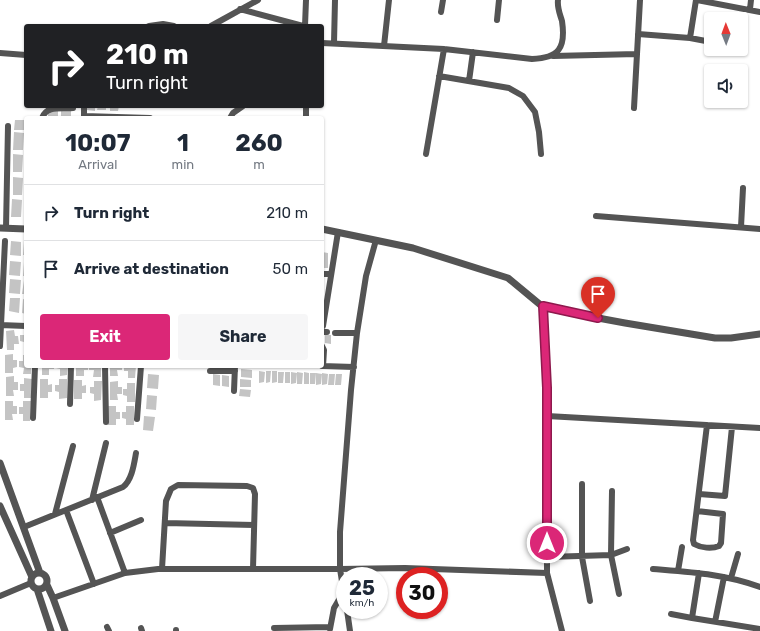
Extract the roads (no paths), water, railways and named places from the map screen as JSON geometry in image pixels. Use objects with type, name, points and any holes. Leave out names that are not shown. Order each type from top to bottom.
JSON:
[{"type":"street","points":[[214,24],[258,0]]},
{"type":"street","points":[[304,24],[306,0]]},
{"type":"street","points":[[334,43],[335,0]]},
{"type":"street","points":[[384,46],[389,0]]},
{"type":"street","points":[[441,12],[443,0]]},
{"type":"street","points":[[497,20],[499,0]]},
{"type":"street","points":[[553,56],[559,50],[563,34],[558,0]]},
{"type":"street","points":[[634,108],[640,0]]},
{"type":"street","points":[[690,38],[697,0],[760,12]]},
{"type":"street","points":[[750,9],[751,0]]},
{"type":"street","points":[[240,9],[296,24]]},
{"type":"street","points":[[638,34],[690,38],[704,41]]},
{"type":"street","points":[[324,42],[444,49],[532,60],[545,59],[553,56],[637,54]]},
{"type":"street","points":[[426,154],[444,49]]},
{"type":"street","points":[[469,81],[472,52]]},
{"type":"street","points":[[0,53],[24,55]]},
{"type":"street","points":[[439,76],[509,88],[523,96],[535,112],[541,154]]},
{"type":"street","points":[[43,116],[48,109],[73,108]]},
{"type":"street","points":[[231,116],[240,108]]},
{"type":"street","points":[[8,126],[3,228],[24,229]]},
{"type":"street","points":[[741,227],[744,188]]},
{"type":"street","points":[[596,216],[760,229]]},
{"type":"street","points":[[324,229],[413,248],[508,278],[543,306],[586,316],[696,335],[731,338],[760,334]]},
{"type":"street","points":[[324,330],[324,303],[331,274],[338,232]]},
{"type":"street","points":[[340,567],[340,532],[357,333],[366,276],[376,240]]},
{"type":"street","points":[[0,346],[5,241]]},
{"type":"street","points":[[324,274],[331,274]]},
{"type":"street","points":[[543,306],[547,416],[547,572],[562,631]]},
{"type":"street","points":[[0,325],[24,326]]},
{"type":"street","points":[[335,333],[357,333]]},
{"type":"street","points":[[324,366],[354,367]]},
{"type":"street","points":[[33,418],[35,368]]},
{"type":"street","points":[[70,404],[71,368]]},
{"type":"street","points":[[105,368],[106,422]]},
{"type":"street","points":[[137,419],[140,368]]},
{"type":"street","points":[[210,371],[235,369],[234,391]]},
{"type":"street","points":[[547,416],[760,428]]},
{"type":"street","points":[[697,511],[723,514],[721,543],[719,546],[714,548],[698,546],[694,544],[693,540],[707,425]]},
{"type":"street","points":[[699,494],[726,496],[732,427]]},
{"type":"street","points":[[106,443],[94,498],[110,532],[125,573]]},
{"type":"street","points":[[55,514],[73,446]]},
{"type":"street","points":[[24,527],[127,484],[136,454]]},
{"type":"street","points":[[0,463],[40,573],[47,577],[47,585],[65,631]]},
{"type":"street","points":[[582,484],[582,557],[590,601]]},
{"type":"street","points":[[162,569],[166,501],[168,493],[178,485],[247,486],[253,488],[255,494],[253,569]]},
{"type":"street","points":[[612,491],[611,555],[619,594]]},
{"type":"street","points":[[0,506],[31,580],[37,589],[51,631]]},
{"type":"street","points":[[66,510],[94,584]]},
{"type":"street","points":[[110,532],[141,520]]},
{"type":"street","points":[[165,523],[254,525]]},
{"type":"street","points":[[678,571],[682,547]]},
{"type":"street","points":[[547,557],[611,555],[627,549]]},
{"type":"street","points":[[732,578],[738,554]]},
{"type":"street","points":[[388,568],[547,572]]},
{"type":"street","points":[[53,598],[125,573],[144,570],[336,569]]},
{"type":"street","points":[[653,569],[699,573],[732,578],[760,587]]},
{"type":"street","points":[[0,596],[31,580],[35,574],[40,573]]},
{"type":"street","points":[[692,618],[699,573]]},
{"type":"street","points":[[715,622],[724,577]]},
{"type":"street","points":[[37,589],[43,589],[47,585]]},
{"type":"street","points":[[274,628],[330,629],[336,605]]},
{"type":"street","points":[[671,614],[760,629]]},
{"type":"street","points":[[348,619],[350,631]]}]
